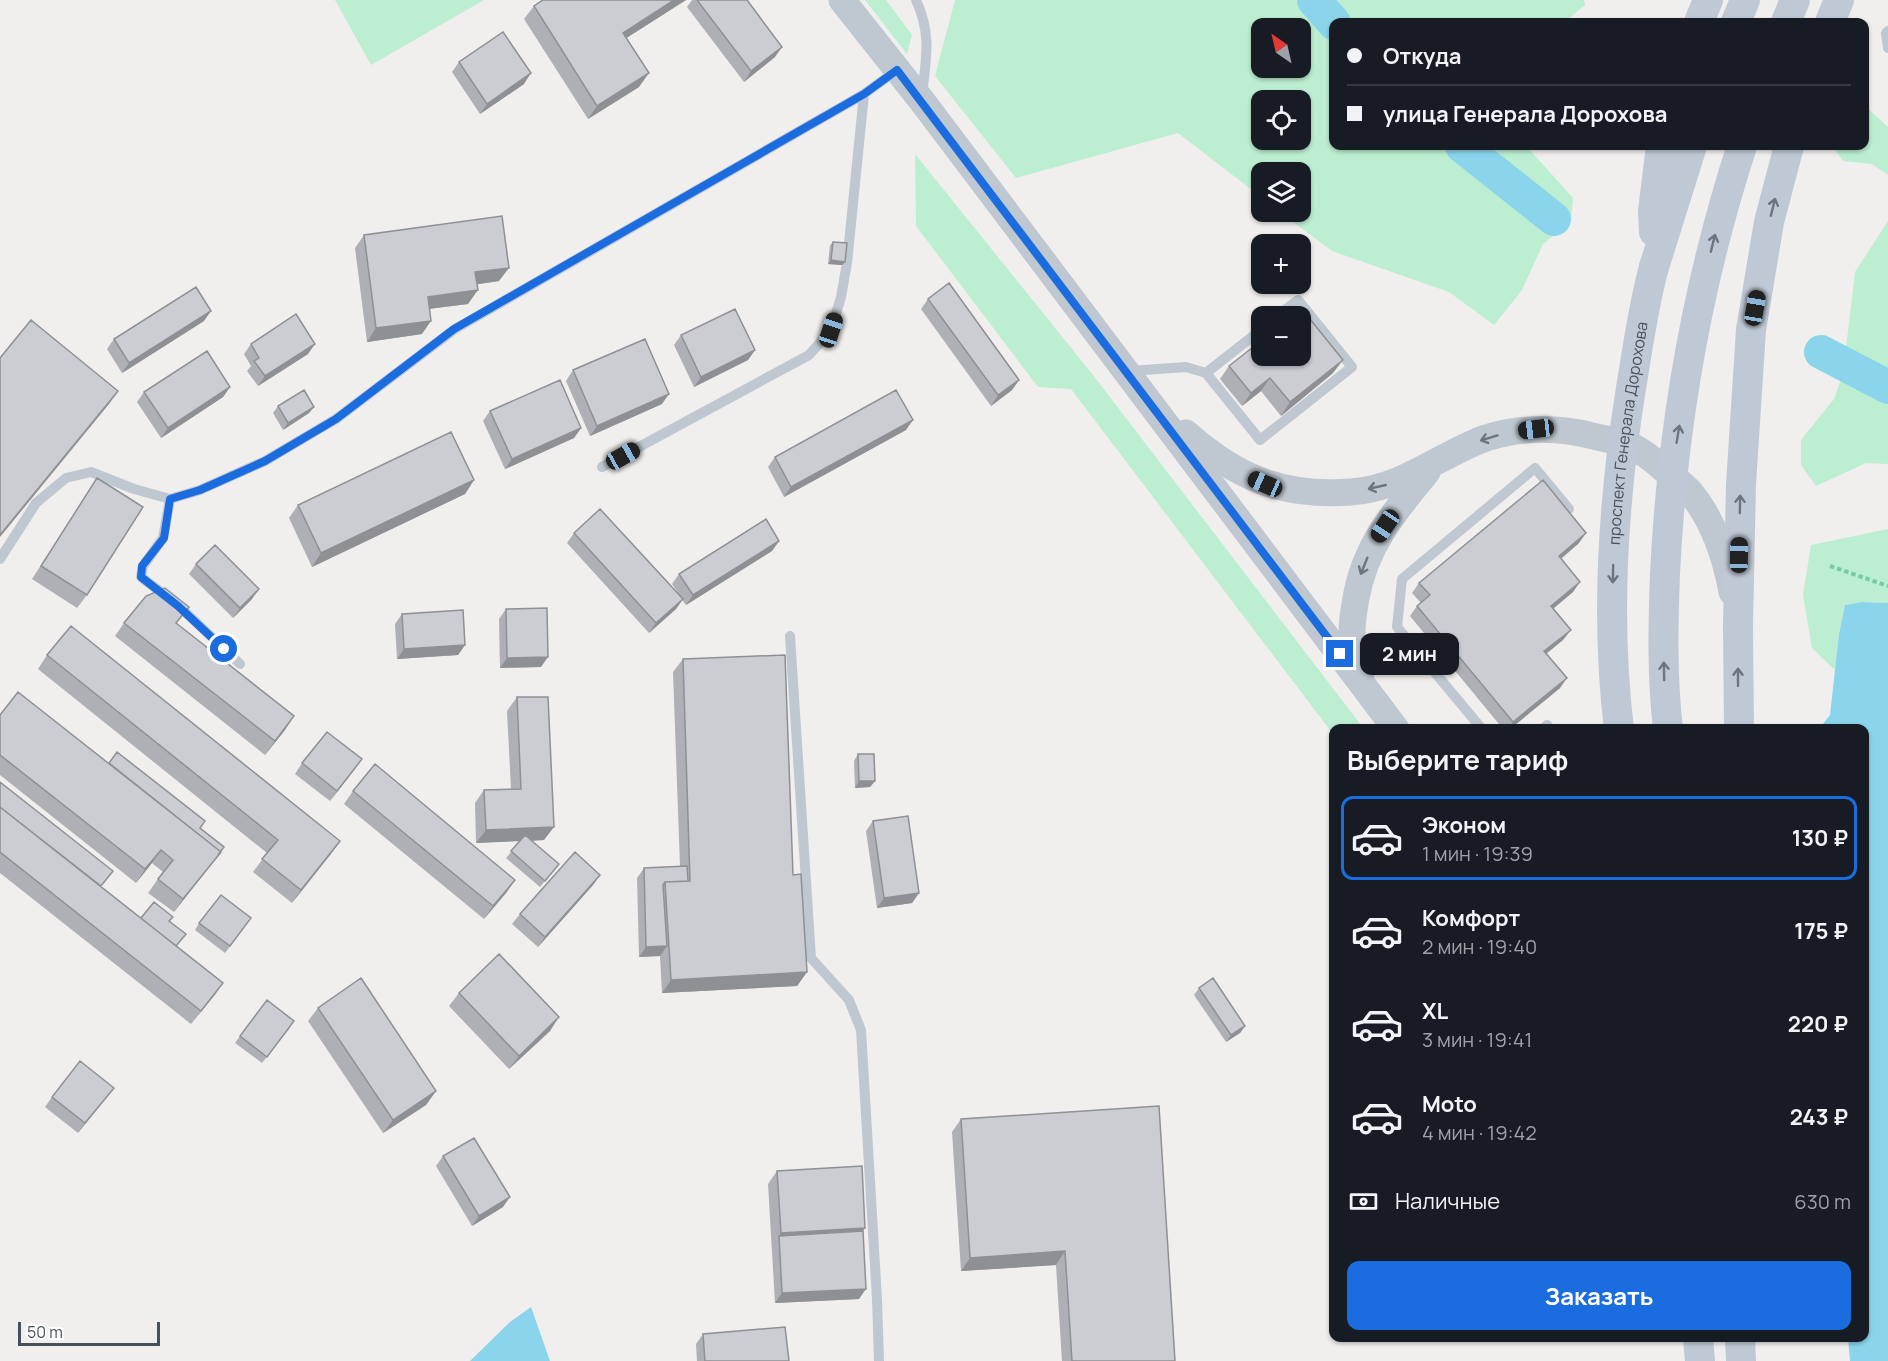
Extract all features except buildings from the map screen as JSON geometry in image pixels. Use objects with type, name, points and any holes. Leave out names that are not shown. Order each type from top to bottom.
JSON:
[{"type":"main road","points":[[1701,18],[1708,0]]},
{"type":"main road","points":[[1738,18],[1745,0]]},
{"type":"main road","points":[[1788,18],[1795,0]]},
{"type":"main road","points":[[1832,18],[1839,0]]},
{"type":"main road","points":[[1654,267],[1653,211],[1661,150]]},
{"type":"main road","name":"проспект Генерала Дорохова","points":[[1619,724],[1611,631],[1614,526],[1621,452],[1645,302],[1691,150]]},
{"type":"main road","points":[[1667,724],[1663,629],[1667,531],[1675,454],[1696,312],[1720,212],[1741,150]]},
{"type":"main road","points":[[1739,724],[1741,484],[1751,330],[1769,222],[1788,150]]},
{"type":"main road","points":[[1698,1342],[1700,1361]]},
{"type":"main road","points":[[1740,1342],[1741,1361]]},
{"type":"street","points":[[842,0],[922,101],[1392,724]]},
{"type":"street","points":[[1149,400],[1193,439],[1234,469],[1265,484],[1306,493],[1353,492],[1395,483],[1486,438],[1536,429],[1562,429],[1629,445],[1653,459],[1690,493],[1709,522],[1727,563],[1738,626]]},
{"type":"street","points":[[1367,690],[1355,656],[1350,628],[1360,574],[1373,544],[1432,466]]},
{"type":"lane","points":[[916,0],[924,19],[928,40],[922,101]]},
{"type":"lane","points":[[1888,31],[1886,33],[1888,48]]},
{"type":"lane","points":[[0,559],[36,503],[66,478],[92,472],[134,489],[170,499],[200,490],[265,461],[326,425],[454,329],[864,94],[897,70]]},
{"type":"lane","points":[[602,467],[809,355],[831,330],[841,297],[847,263],[864,94]]},
{"type":"lane","points":[[1290,306],[1298,300],[1303,306]]},
{"type":"lane","points":[[1127,371],[1186,367],[1206,373],[1260,441],[1352,367],[1311,316]]},
{"type":"lane","points":[[1206,373],[1251,338]]},
{"type":"lane","points":[[1478,724],[1397,627],[1402,579],[1535,468],[1569,509]]},
{"type":"lane","points":[[170,499],[164,538],[142,566],[141,577],[178,606],[240,664]]},
{"type":"lane","points":[[790,636],[811,958],[849,1000],[861,1030],[879,1361]]},
{"type":"path","points":[[1830,567],[1888,586]]},
{"type":"green space","points":[[335,0],[484,0],[371,65]]},
{"type":"green space","points":[[865,0],[886,0],[912,35],[907,54]]},
{"type":"green space","points":[[955,0],[1584,0],[1585,5],[1570,18],[1329,18],[1329,150],[1530,150],[1573,198],[1571,221],[1543,244],[1522,290],[1494,325],[1449,292],[1332,251],[1293,222],[1311,222],[1311,162],[1251,162],[1251,189],[1178,133],[1016,178],[935,76]]},
{"type":"green space","points":[[1869,110],[1888,127],[1888,175],[1872,164],[1843,161],[1835,150],[1869,150]]},
{"type":"green space","points":[[915,154],[1093,375],[1360,724],[1329,724],[1329,729],[1071,389],[1038,387],[916,226]]},
{"type":"green space","points":[[1888,221],[1888,464],[1866,463],[1816,486],[1801,465],[1801,440],[1834,399],[1843,374],[1855,272]]},
{"type":"green space","points":[[1888,529],[1888,603],[1862,602],[1845,605],[1835,670],[1812,648],[1803,595],[1811,545]]},
{"type":"water","points":[[1862,602],[1888,603],[1888,1361],[1850,1361],[1848,1342],[1869,1342],[1869,724],[1823,724],[1830,715],[1839,634],[1845,605]]},
{"type":"water","points":[[531,1307],[550,1361],[470,1361],[510,1322]]},
{"type":"waterway","points":[[1314,0],[1330,18]]},
{"type":"waterway","points":[[1467,150],[1554,219]]},
{"type":"waterway","points":[[1821,352],[1888,387]]},
{"type":"route","points":[[224,649],[178,606],[141,577],[142,566],[164,538],[170,499],[200,490],[265,461],[336,419],[454,329],[864,94],[897,70],[1340,654]]}]
